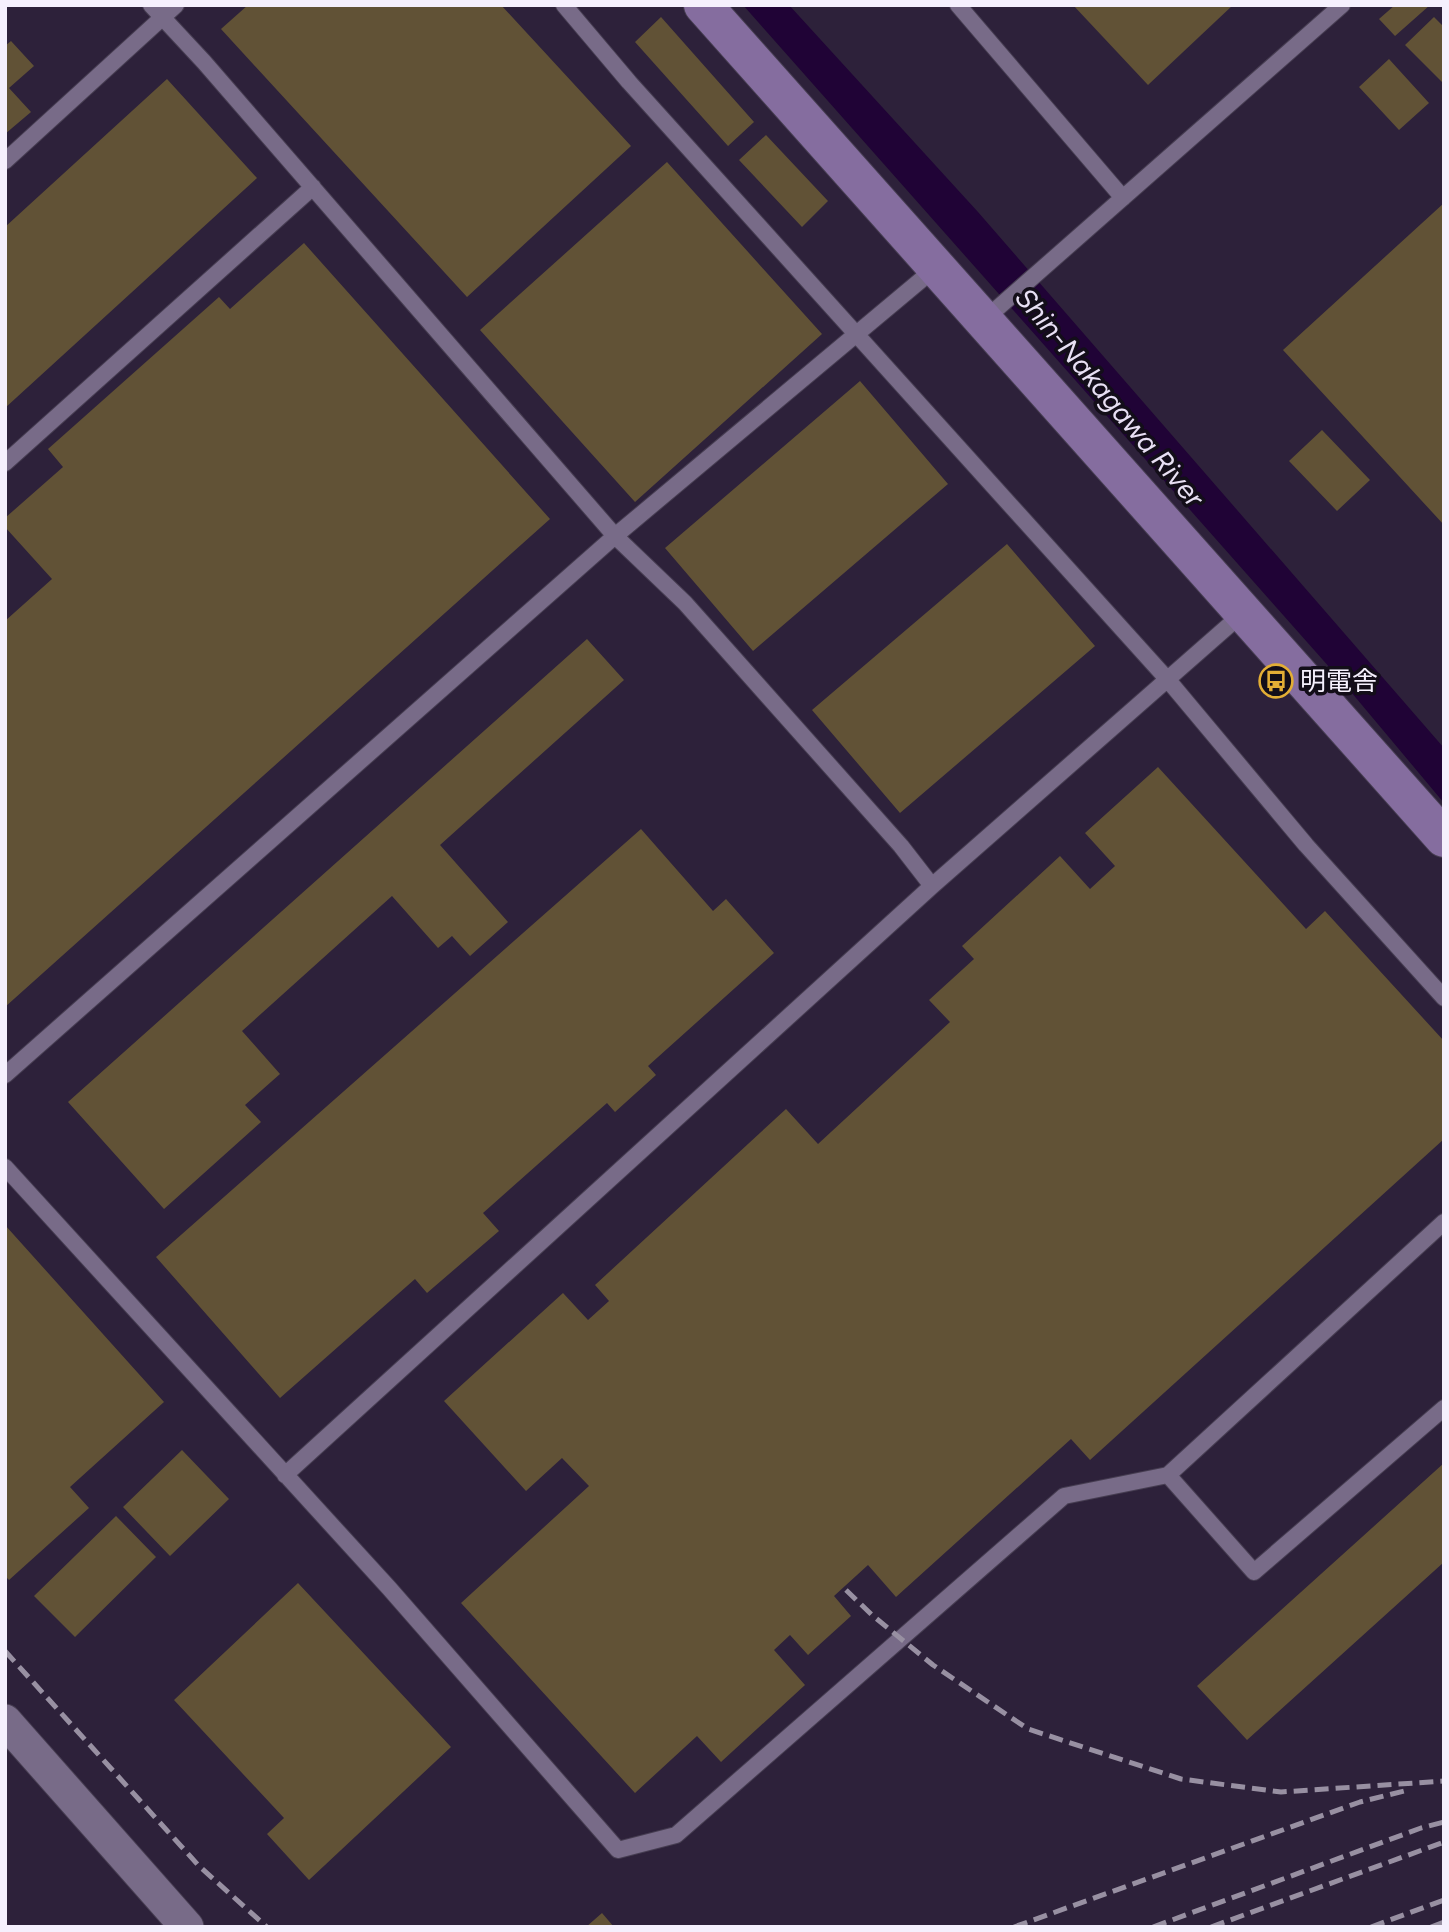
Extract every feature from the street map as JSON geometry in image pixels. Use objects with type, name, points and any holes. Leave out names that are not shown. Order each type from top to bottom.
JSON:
[{"type":"street","points":[[703,5],[1444,838]]},
{"type":"street","points":[[5,1721],[178,1925]]},
{"type":"lane","points":[[5,161],[156,12],[176,5]]},
{"type":"lane","points":[[564,5],[1168,680],[1306,845],[1444,998]]},
{"type":"lane","points":[[958,5],[1123,198]]},
{"type":"lane","points":[[984,320],[1342,5]]},
{"type":"lane","points":[[156,12],[204,62],[615,536],[685,603],[901,846],[932,886]]},
{"type":"lane","points":[[5,463],[313,187]]},
{"type":"lane","points":[[5,1075],[615,536],[921,280],[935,265]]},
{"type":"lane","points":[[285,1475],[932,886],[1244,613]]},
{"type":"lane","points":[[5,1167],[389,1588],[618,1850],[676,1835],[1064,1496],[1168,1475],[1444,1223]]},
{"type":"lane","points":[[1168,1475],[1254,1572],[1444,1408]]},
{"type":"water","name":"Shin-Nakagawa River","points":[[743,5],[789,5],[978,212],[1444,748],[1444,803],[1346,686]]},
{"type":"building","points":[[248,5],[501,5],[631,146],[467,297],[221,29]]},
{"type":"building","points":[[1073,5],[1233,5],[1148,85]]},
{"type":"building","points":[[1395,5],[1430,5],[1395,36],[1379,19]]},
{"type":"building","points":[[661,17],[754,122],[728,146],[635,42]]},
{"type":"building","points":[[1434,17],[1444,27],[1444,84],[1405,45]]},
{"type":"building","points":[[11,41],[34,66],[9,88],[31,112],[5,134],[5,46]]},
{"type":"building","points":[[1389,59],[1429,103],[1399,130],[1359,87]]},
{"type":"building","points":[[167,79],[257,178],[5,408],[5,227]]},
{"type":"building","points":[[766,135],[828,201],[802,227],[739,160]]},
{"type":"building","points":[[667,162],[822,334],[635,502],[480,330]]},
{"type":"building","points":[[1444,203],[1444,525],[1283,350]]},
{"type":"building","points":[[304,243],[550,519],[5,1007],[5,621],[52,579],[5,527],[5,518],[63,467],[48,449],[219,297],[230,309]]},
{"type":"building","points":[[860,381],[948,484],[753,651],[665,548]]},
{"type":"building","points":[[1322,430],[1370,480],[1337,511],[1289,461]]},
{"type":"building","points":[[1007,544],[1095,646],[900,813],[812,710]]},
{"type":"building","points":[[587,639],[624,680],[440,845],[508,922],[470,956],[452,936],[438,948],[392,896],[242,1031],[280,1074],[245,1105],[261,1122],[164,1209],[68,1102]]},
{"type":"building","points":[[1158,767],[1306,929],[1325,911],[1444,1041],[1444,1139],[1090,1460],[1071,1439],[896,1597],[868,1565],[834,1596],[851,1616],[808,1655],[790,1635],[774,1650],[805,1685],[721,1762],[697,1736],[635,1793],[461,1603],[589,1486],[562,1458],[526,1491],[444,1401],[563,1293],[588,1320],[609,1301],[595,1285],[786,1109],[818,1144],[950,1022],[929,1000],[974,959],[962,946],[1060,856],[1090,889],[1115,866],[1085,833]]},
{"type":"building","points":[[641,829],[713,911],[726,899],[774,953],[648,1066],[656,1075],[615,1112],[607,1103],[483,1213],[499,1231],[427,1293],[415,1279],[280,1398],[156,1257]]},
{"type":"building","points":[[5,1225],[164,1402],[70,1487],[89,1508],[9,1580],[5,1576]]},
{"type":"building","points":[[182,1450],[229,1499],[170,1556],[123,1507]]},
{"type":"building","points":[[1444,1463],[1444,1562],[1247,1740],[1197,1686]]},
{"type":"building","points":[[116,1516],[156,1557],[75,1637],[34,1596]]},
{"type":"building","points":[[298,1583],[451,1747],[309,1880],[267,1834],[284,1818],[174,1700]]},
{"type":"building","points":[[602,1913],[614,1927],[586,1927]]},
{"type":"railway","points":[[846,1590],[933,1665],[1028,1729],[1181,1779],[1281,1792],[1444,1781]]},
{"type":"railway","points":[[5,1651],[199,1866],[267,1927]]},
{"type":"railway","points":[[1014,1927],[1360,1802],[1404,1791]]},
{"type":"railway","points":[[1153,1927],[1421,1828],[1444,1822]]},
{"type":"railway","points":[[1211,1927],[1444,1842]]},
{"type":"railway","points":[[1371,1927],[1444,1900]]},
{"type":"railway","points":[[1431,1927],[1444,1922]]},
{"type":"place","name":"明電舎","points":[[1276,681]]}]
